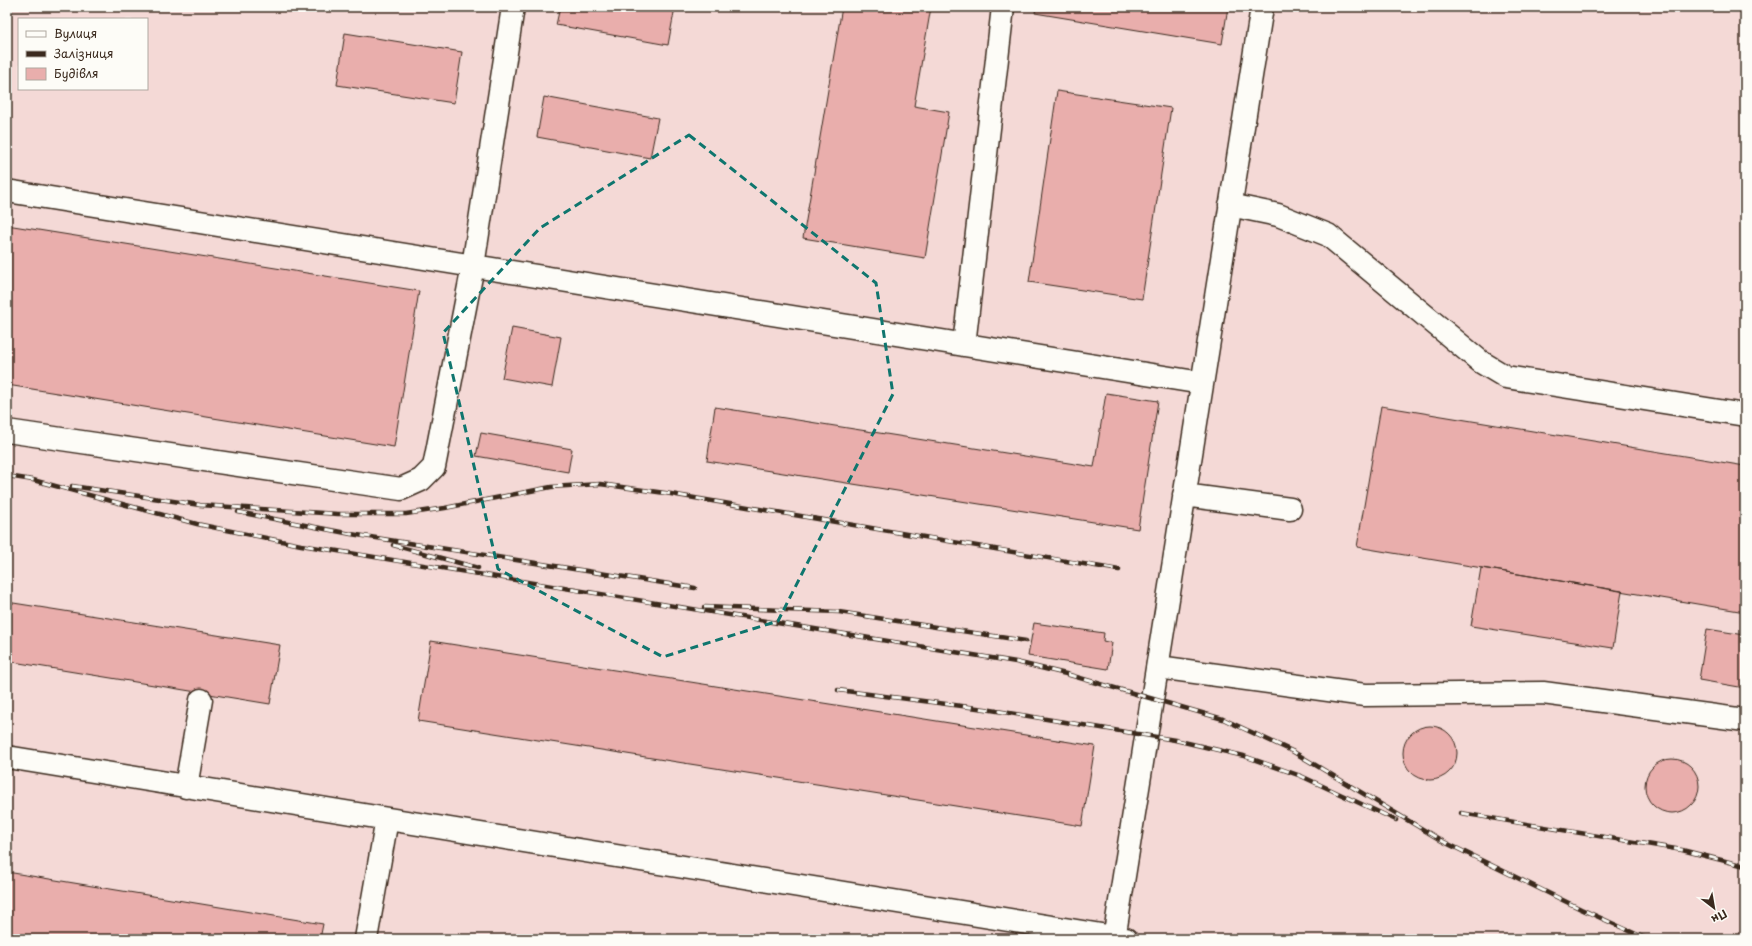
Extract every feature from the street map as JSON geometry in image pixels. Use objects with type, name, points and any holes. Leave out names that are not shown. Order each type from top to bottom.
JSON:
[{"type":"lane","points":[[7,431],[401,489],[420,480],[434,468],[473,266],[513,7]]},
{"type":"lane","points":[[964,345],[1003,7]]},
{"type":"lane","points":[[7,758],[1118,938],[1184,494],[1262,7]]},
{"type":"lane","points":[[7,191],[1202,383]]},
{"type":"lane","points":[[1230,204],[1278,215],[1328,235],[1481,362],[1506,377],[1745,415]]},
{"type":"lane","points":[[1184,494],[1290,509]]},
{"type":"lane","points":[[1158,666],[1364,695],[1543,693],[1745,720]]},
{"type":"lane","points":[[186,786],[201,700]]},
{"type":"lane","points":[[366,939],[387,819]]},
{"type":"highlighted area","points":[[689,135],[876,283],[893,394],[778,621],[663,657],[498,569],[443,333],[540,228]]},
{"type":"shaded area","points":[[7,7],[1745,7],[1745,939],[7,939]]},
{"type":"building","points":[[560,7],[675,7],[668,45],[556,25]]},
{"type":"building","points":[[842,7],[931,7],[914,106],[949,112],[925,258],[803,238]]},
{"type":"building","points":[[1036,7],[1228,7],[1222,44],[1035,13]]},
{"type":"building","points":[[345,33],[462,52],[454,103],[337,85]]},
{"type":"building","points":[[1057,91],[1171,108],[1142,299],[1029,282]]},
{"type":"building","points":[[544,97],[658,118],[650,158],[537,137]]},
{"type":"building","points":[[7,225],[419,291],[394,447],[7,385]]},
{"type":"building","points":[[512,328],[561,337],[552,387],[502,378]]},
{"type":"building","points":[[1106,393],[1158,401],[1138,529],[707,461],[715,407],[1094,467]]},
{"type":"building","points":[[1381,406],[1745,466],[1745,612],[1357,547]]},
{"type":"building","points":[[481,433],[572,449],[568,472],[476,456]]},
{"type":"building","points":[[1481,568],[1622,591],[1613,648],[1471,626]]},
{"type":"building","points":[[7,602],[280,645],[270,704],[7,661]]},
{"type":"building","points":[[1034,623],[1104,633],[1103,641],[1112,643],[1108,669],[1028,656]]},
{"type":"building","points":[[1707,629],[1745,635],[1745,688],[1699,680]]},
{"type":"building","points":[[431,641],[1095,746],[1082,826],[418,721]]},
{"type":"building","points":[[1430,726],[1440,728],[1449,734],[1455,743],[1457,753],[1455,763],[1449,772],[1440,778],[1430,780],[1420,778],[1411,772],[1405,763],[1403,753],[1405,743],[1411,734],[1420,728]]},
{"type":"building","points":[[1672,759],[1682,761],[1691,767],[1697,776],[1699,786],[1697,796],[1691,805],[1682,811],[1672,813],[1662,811],[1653,805],[1647,796],[1645,786],[1647,776],[1653,767],[1662,761]]},
{"type":"building","points":[[7,872],[323,924],[320,939],[7,939]]},
{"type":"railway","points":[[7,476],[33,480],[197,524],[301,545],[1016,662],[1066,674],[1223,719],[1292,751],[1444,842]]},
{"type":"railway","points":[[72,486],[200,505],[338,514],[406,514],[445,508],[551,487],[600,484],[665,493],[1119,570]]},
{"type":"railway","points":[[238,512],[351,534],[695,588]]},
{"type":"railway","points":[[393,545],[478,568]]},
{"type":"railway","points":[[704,607],[839,612],[1026,641]]},
{"type":"railway","points":[[838,690],[985,709],[1175,740],[1244,756],[1301,776],[1396,820]]},
{"type":"railway","points":[[1461,813],[1682,850],[1745,866]]},
{"type":"railway","points":[[1440,840],[1581,909],[1647,939]]}]
